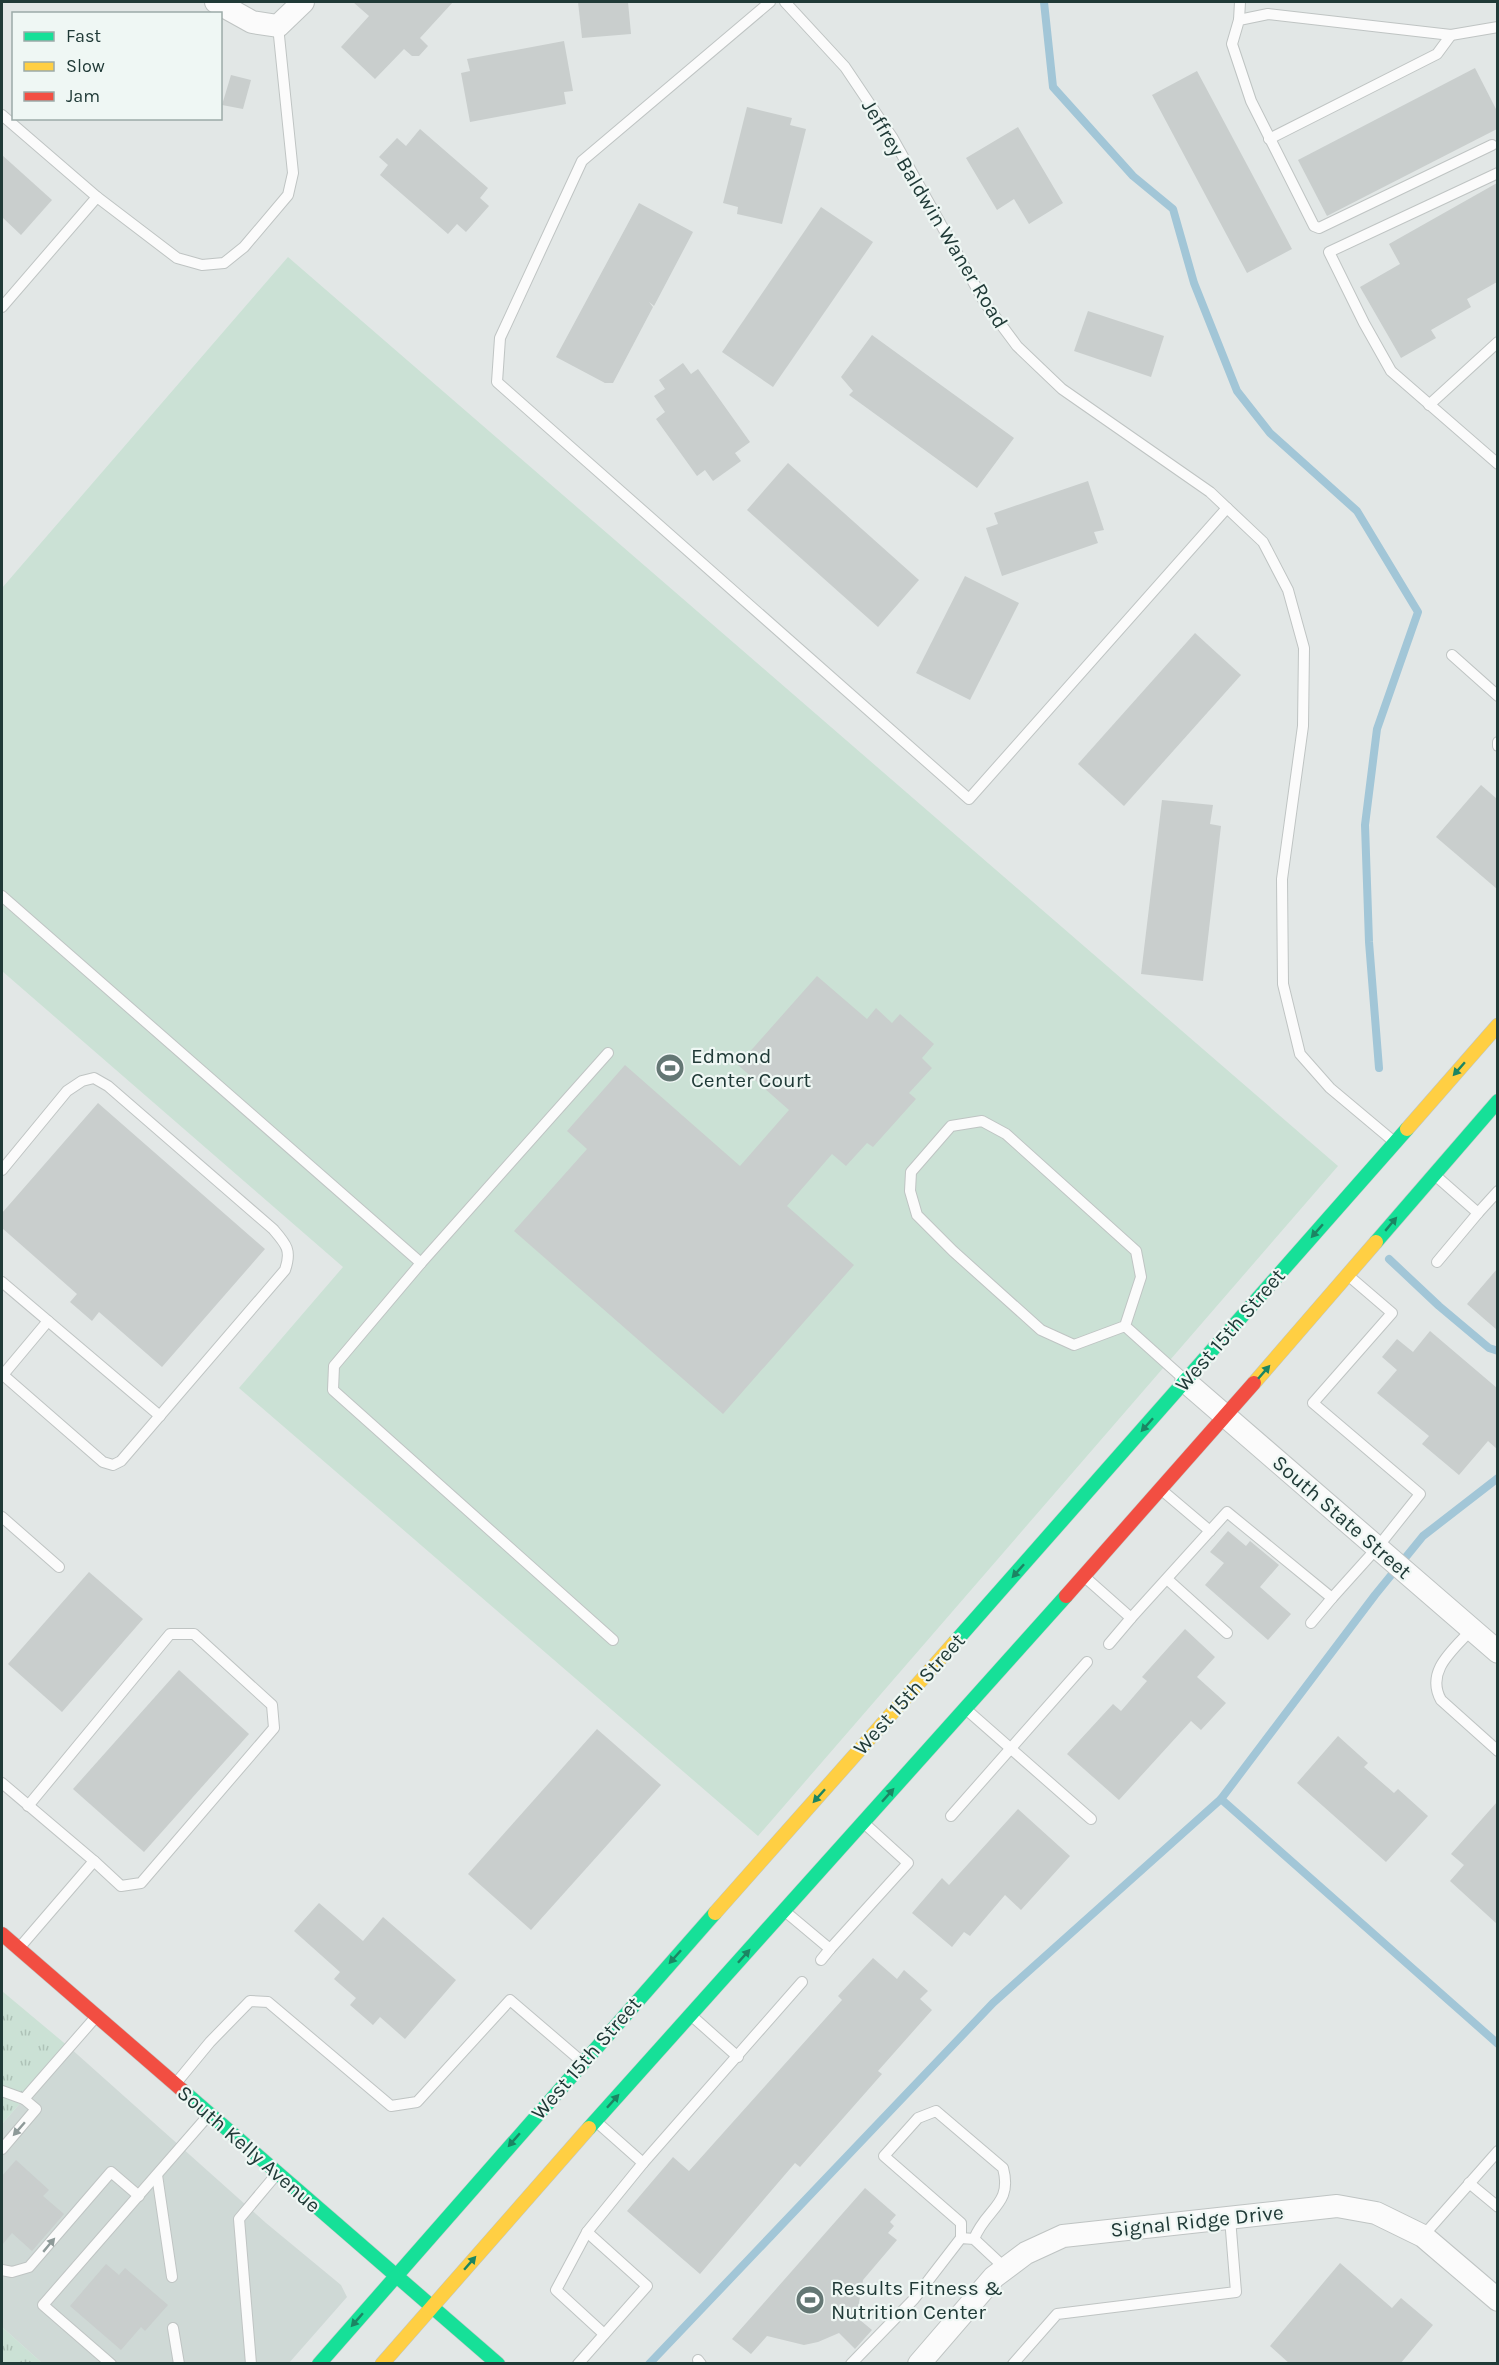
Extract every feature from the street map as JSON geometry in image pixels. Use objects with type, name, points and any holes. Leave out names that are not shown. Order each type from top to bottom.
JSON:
[{"type":"main road","name":"West 15th Street","points":[[319,2364],[583,2062],[1186,1382],[1497,1025]]},
{"type":"main road","points":[[382,2364],[596,2121],[1161,1490],[1497,1101]]},
{"type":"main road","name":"South Kelly Avenue","points":[[2,1934],[498,2364]]},
{"type":"street","points":[[216,2],[252,22],[278,26],[303,2]]},
{"type":"street","name":"South State Street","points":[[1186,1382],[1497,1652]]},
{"type":"street","name":"Signal Ridge Drive","points":[[919,2364],[994,2277],[1026,2253],[1063,2236],[1337,2206],[1376,2213],[1423,2236],[1497,2300]]},
{"type":"lane","points":[[770,2],[582,161],[500,338],[497,382],[969,799],[1227,508]]},
{"type":"lane","name":"Jeffrey Baldwin Waner Road","points":[[786,2],[845,67],[891,137],[985,303],[1017,346],[1062,389],[1210,492],[1263,542],[1288,590],[1304,648],[1303,726],[1282,879],[1283,984],[1300,1054],[1330,1088],[1394,1142]]},
{"type":"lane","points":[[1240,2],[1239,20],[1232,44],[1251,100],[1310,222],[1319,228],[1492,145]]},
{"type":"lane","points":[[1239,20],[1268,14],[1451,35],[1497,27]]},
{"type":"lane","points":[[2,115],[97,197],[177,258],[202,265],[224,263],[244,247],[288,195],[293,173],[278,26]]},
{"type":"lane","points":[[1269,139],[1437,54],[1451,35]]},
{"type":"lane","points":[[1497,173],[1329,252],[1391,371],[1497,464]]},
{"type":"lane","points":[[2,307],[97,197]]},
{"type":"lane","points":[[1429,405],[1497,342]]},
{"type":"lane","points":[[1452,655],[1497,696]]},
{"type":"lane","points":[[2,896],[421,1263]]},
{"type":"lane","points":[[608,1053],[421,1263],[333,1366],[333,1390],[613,1640]]},
{"type":"lane","points":[[2,1170],[67,1091],[82,1081],[94,1078],[126,1101],[273,1229],[285,1243],[290,1257],[285,1270],[121,1461],[113,1465],[103,1462],[2,1375],[48,1322]]},
{"type":"lane","points":[[982,1120],[1006,1134],[1136,1251],[1141,1277],[1125,1326],[1074,1345],[1041,1330],[952,1251],[917,1215],[910,1191],[911,1172],[951,1126],[982,1120]]},
{"type":"lane","points":[[1433,1174],[1478,1213]]},
{"type":"lane","points":[[1437,1262],[1497,1191]]},
{"type":"lane","points":[[1311,1623],[1377,1548],[1420,1494],[1312,1402],[1392,1313],[1347,1274]]},
{"type":"lane","points":[[2,1282],[160,1416]]},
{"type":"lane","points":[[1125,1326],[1186,1382]]},
{"type":"lane","points":[[1161,1490],[1210,1531]]},
{"type":"lane","points":[[1109,1644],[1227,1512],[1332,1598]]},
{"type":"lane","points":[[2,1517],[58,1567]]},
{"type":"lane","points":[[1083,1577],[1131,1618]]},
{"type":"lane","points":[[1167,1579],[1227,1633]]},
{"type":"lane","points":[[1472,1629],[1437,1671],[1434,1681],[1436,1692],[1441,1700],[1497,1751]]},
{"type":"lane","points":[[2,1784],[121,1886],[141,1883],[274,1728],[272,1705],[194,1634],[170,1634],[28,1806]]},
{"type":"lane","points":[[951,1816],[1087,1662]]},
{"type":"lane","points":[[966,1708],[1091,1819]]},
{"type":"lane","points":[[821,1960],[908,1863],[864,1822]]},
{"type":"lane","points":[[18,1949],[94,1861]]},
{"type":"lane","points":[[785,1911],[830,1949]]},
{"type":"lane","points":[[604,2334],[556,2290],[586,2232],[643,2163],[802,1982]]},
{"type":"lane","points":[[175,2085],[210,2042],[250,2001],[268,2002],[391,2106],[417,2102],[510,2000],[583,2062]]},
{"type":"lane","points":[[691,2015],[738,2056]]},
{"type":"lane","points":[[24,2099],[96,2016]]},
{"type":"lane","points":[[2,2091],[24,2099],[36,2109],[2,2149]]},
{"type":"lane","points":[[851,2364],[914,2299],[961,2238],[961,2223],[884,2156],[918,2118],[936,2111],[1003,2168],[1006,2182],[1003,2198],[980,2224],[974,2239]]},
{"type":"lane","points":[[111,2364],[43,2305],[209,2114]]},
{"type":"lane","points":[[596,2121],[643,2163]]},
{"type":"lane","points":[[1423,2236],[1497,2151]]},
{"type":"lane","points":[[2,2270],[12,2272],[29,2267],[111,2172],[139,2196]]},
{"type":"lane","points":[[251,2364],[239,2219],[278,2174]]},
{"type":"lane","points":[[157,2175],[172,2277]]},
{"type":"lane","points":[[1469,2183],[1497,2207]]},
{"type":"lane","points":[[1013,2364],[1057,2314],[1236,2292],[1230,2218]]},
{"type":"lane","points":[[578,2364],[646,2286],[586,2232]]},
{"type":"lane","points":[[961,2238],[974,2239],[1005,2268]]},
{"type":"lane","points":[[173,2328],[179,2364]]},
{"type":"shaded area","points":[[69,2047],[266,2223],[341,2285],[347,2297],[289,2363],[42,2363],[2,2327],[2,2124]]},
{"type":"green space","name":"Edmond Center Court","points":[[288,257],[1338,1166],[758,1836],[239,1388],[343,1267],[2,971],[2,588]]},
{"type":"green space","points":[[2,1991],[69,2047],[2,2124]]},
{"type":"green space","points":[[2,2327],[42,2363],[2,2363]]},
{"type":"building","points":[[353,2],[453,2],[420,38],[428,46],[419,56],[412,56],[404,49],[375,79],[341,47],[369,16]]},
{"type":"building","points":[[578,2],[628,2],[631,34],[582,38]]},
{"type":"building","points":[[564,41],[573,91],[564,92],[566,104],[470,122],[461,73],[470,71],[467,59]]},
{"type":"building","points":[[1475,68],[1497,111],[1497,129],[1327,216],[1298,160]]},
{"type":"building","points":[[1197,71],[1292,249],[1247,273],[1152,95]]},
{"type":"building","points":[[231,75],[251,80],[243,109],[222,105]]},
{"type":"building","points":[[747,107],[792,118],[790,125],[806,129],[782,224],[737,214],[738,207],[723,203]]},
{"type":"building","points":[[1018,127],[1063,203],[1029,224],[1014,199],[997,210],[966,158]]},
{"type":"building","points":[[420,129],[488,188],[480,198],[489,206],[466,232],[457,224],[448,234],[380,175],[388,165],[379,157],[397,138],[406,146]]},
{"type":"building","points":[[2,155],[52,200],[21,235],[2,217]]},
{"type":"building","points":[[1497,183],[1497,282],[1467,299],[1471,307],[1431,330],[1436,338],[1401,358],[1360,287],[1400,264],[1389,244]]},
{"type":"building","points":[[639,203],[693,232],[654,306],[649,302],[653,307],[613,383],[605,383],[556,357]]},
{"type":"building","points":[[821,207],[873,242],[773,387],[722,352]]},
{"type":"building","points":[[1088,311],[1164,336],[1151,377],[1074,351]]},
{"type":"building","points":[[872,335],[1014,438],[977,488],[849,395],[853,391],[841,377]]},
{"type":"building","points":[[683,363],[691,374],[698,369],[750,442],[735,453],[741,461],[713,481],[705,470],[697,476],[656,419],[665,412],[654,396],[665,389],[659,380]]},
{"type":"building","points":[[788,463],[919,580],[878,627],[747,510]]},
{"type":"building","points":[[1088,481],[1104,530],[1094,532],[1098,543],[1002,576],[986,528],[998,524],[994,513]]},
{"type":"building","points":[[965,576],[1019,603],[970,700],[916,673]]},
{"type":"building","points":[[1195,633],[1241,675],[1124,806],[1078,764]]},
{"type":"building","points":[[1481,785],[1497,799],[1497,889],[1436,837]]},
{"type":"building","points":[[1162,800],[1213,805],[1210,824],[1221,826],[1203,981],[1141,974]]},
{"type":"building","points":[[817,976],[867,1019],[876,1008],[892,1023],[900,1014],[934,1044],[922,1058],[932,1068],[909,1093],[916,1099],[873,1147],[867,1143],[846,1166],[832,1154],[787,1206],[854,1265],[723,1414],[514,1231],[587,1149],[567,1131],[625,1065],[740,1166],[789,1110],[738,1065]]},
{"type":"building","points":[[98,1103],[265,1249],[162,1367],[99,1312],[92,1321],[70,1302],[77,1294],[2,1228],[2,1213]]},
{"type":"building","points":[[1497,1269],[1497,1330],[1467,1304]]},
{"type":"building","points":[[1430,1331],[1497,1388],[1497,1449],[1488,1441],[1459,1475],[1422,1444],[1429,1436],[1377,1393],[1397,1370],[1382,1357],[1397,1339],[1413,1352]]},
{"type":"building","points":[[1228,1531],[1246,1546],[1250,1541],[1279,1565],[1260,1587],[1291,1614],[1268,1640],[1205,1585],[1224,1563],[1210,1552]]},
{"type":"building","points":[[89,1572],[143,1619],[62,1712],[8,1664]]},
{"type":"building","points":[[1185,1629],[1215,1657],[1197,1677],[1226,1703],[1201,1730],[1191,1721],[1119,1800],[1067,1754],[1113,1704],[1121,1711],[1147,1681],[1142,1677]]},
{"type":"building","points":[[179,1670],[249,1734],[144,1852],[73,1789]]},
{"type":"building","points":[[597,1729],[661,1785],[531,1930],[468,1874]]},
{"type":"building","points":[[1338,1736],[1368,1763],[1364,1767],[1394,1793],[1398,1789],[1428,1816],[1386,1862],[1297,1783]]},
{"type":"building","points":[[1497,1802],[1497,1924],[1450,1881],[1464,1865],[1451,1854]]},
{"type":"building","points":[[1018,1809],[1070,1856],[1021,1910],[1005,1895],[970,1936],[964,1932],[952,1947],[912,1913],[942,1878],[949,1885]]},
{"type":"building","points":[[319,1903],[363,1941],[383,1917],[456,1980],[405,2039],[380,2017],[373,2025],[350,2005],[356,1998],[334,1979],[340,1972],[294,1931]]},
{"type":"building","points":[[873,1958],[897,1979],[904,1970],[928,1991],[920,1999],[932,2010],[878,2071],[882,2074],[800,2167],[795,2163],[700,2274],[627,2211],[673,2157],[689,2171],[842,2000],[838,1996]]},
{"type":"building","points":[[16,2160],[49,2190],[43,2196],[64,2214],[32,2251],[12,2233],[2,2245],[2,2176]]},
{"type":"building","points":[[865,2188],[896,2215],[890,2222],[894,2226],[888,2233],[897,2240],[863,2280],[857,2314],[854,2315],[872,2330],[855,2349],[839,2333],[804,2345],[767,2336],[751,2354],[732,2339]]},
{"type":"building","points":[[1340,2263],[1392,2308],[1401,2298],[1433,2325],[1400,2364],[1290,2364],[1270,2346]]},
{"type":"building","points":[[106,2264],[119,2275],[125,2268],[168,2305],[145,2331],[141,2327],[121,2350],[70,2306]]},
{"type":"waterway","points":[[1044,2],[1053,87],[1133,176],[1173,209],[1194,283],[1237,391],[1270,433],[1357,511],[1418,612],[1377,729],[1365,825],[1369,942],[1379,1068]]},
{"type":"waterway","points":[[1389,1259],[1439,1306],[1489,1348],[1498,1351]]},
{"type":"waterway","points":[[649,2364],[993,2003],[1221,1799],[1375,1595],[1423,1536],[1498,1478]]},
{"type":"waterway","points":[[1221,1799],[1498,2044]]},
{"type":"traffic: fast","points":[[1376,1242],[1498,1101]]},
{"type":"traffic: fast","points":[[955,1642],[1407,1129]]},
{"type":"traffic: fast","points":[[589,2128],[1066,1596]]},
{"type":"traffic: fast","points":[[319,2364],[715,1913]]},
{"type":"traffic: fast","points":[[182,2090],[498,2364]]},
{"type":"traffic: slow","points":[[1407,1129],[1498,1025]]},
{"type":"traffic: slow","points":[[1254,1383],[1376,1242]]},
{"type":"traffic: slow","points":[[715,1913],[955,1642]]},
{"type":"traffic: slow","points":[[382,2364],[589,2128]]},
{"type":"traffic: jam","points":[[1066,1596],[1254,1383]]},
{"type":"traffic: jam","points":[[2,1934],[182,2090]]},
{"type":"place","name":"Edmond Center Court","points":[[670,1068]]},
{"type":"place","name":"Results Fitness & Nutrition Center","points":[[810,2300]]}]
